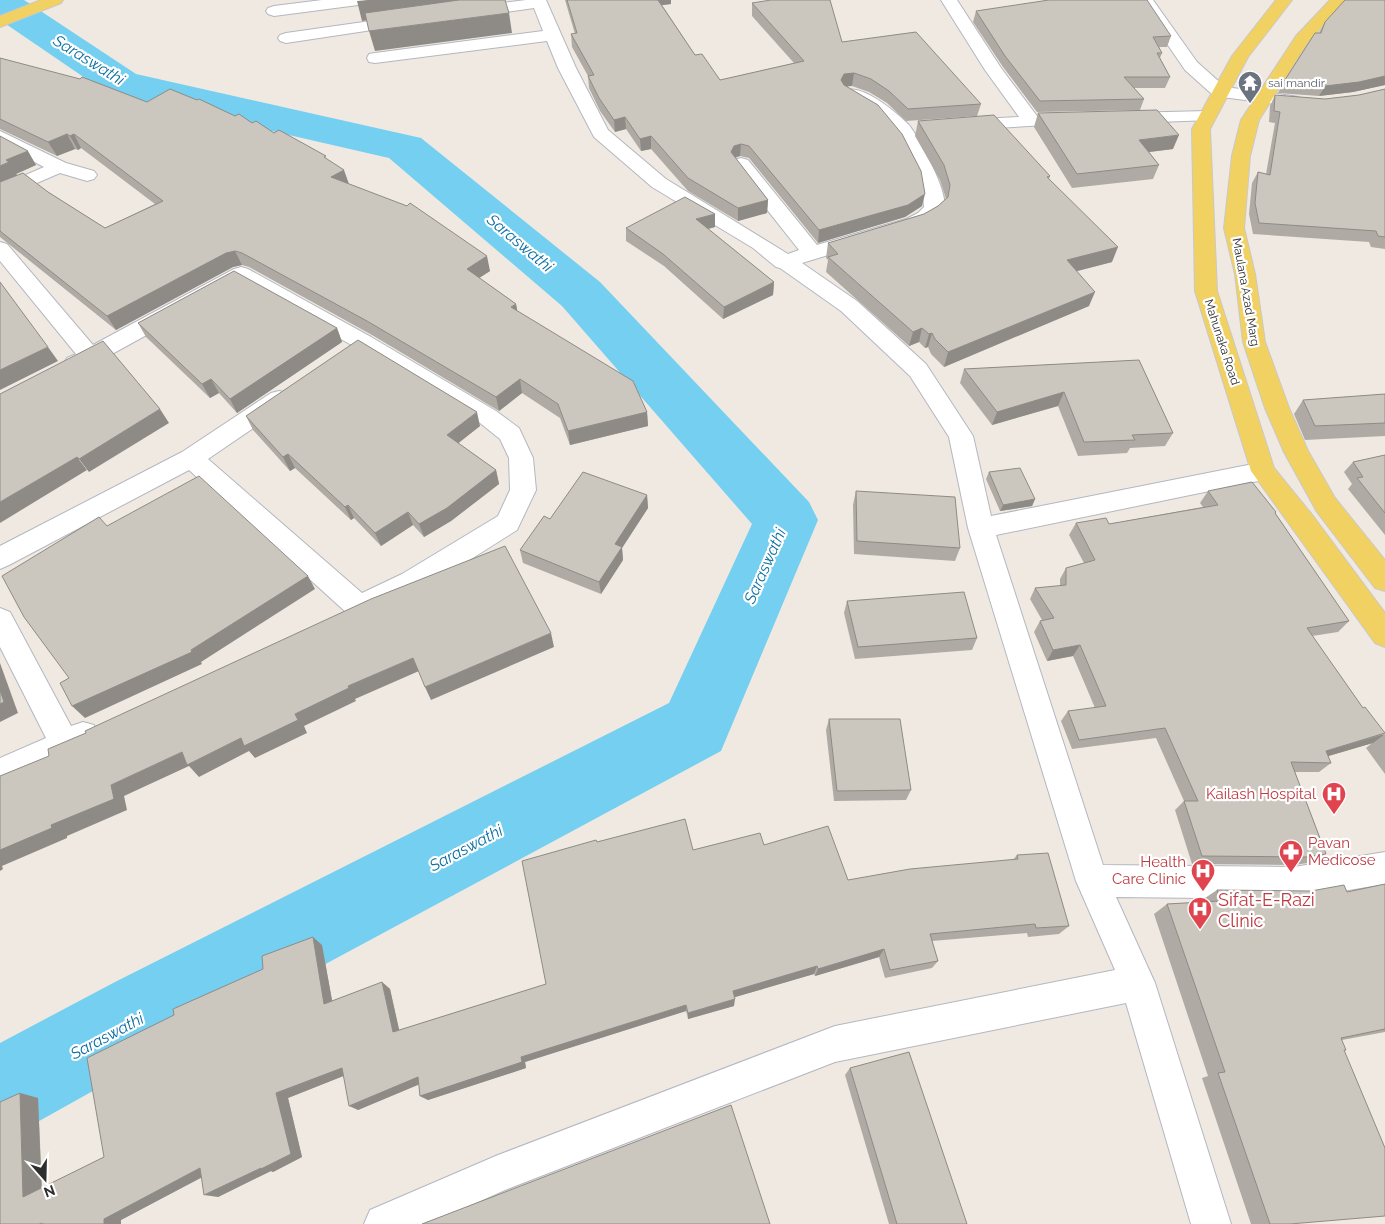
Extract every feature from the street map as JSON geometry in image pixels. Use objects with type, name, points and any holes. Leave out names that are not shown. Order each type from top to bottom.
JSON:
[{"type":"main road","points":[[0,22],[55,0]]},
{"type":"main road","name":"Mahunaka Road","points":[[1284,0],[1240,56],[1201,129],[1206,291],[1263,471],[1304,523],[1385,635]]},
{"type":"main road","name":"Maulana Azad Marg","points":[[1339,0],[1302,39],[1250,120],[1246,129],[1241,156],[1234,228],[1245,274],[1254,342],[1277,408],[1296,452],[1326,505],[1385,580]]},
{"type":"street","points":[[274,11],[354,0],[360,46]]},
{"type":"street","points":[[949,0],[994,70],[1031,120]]},
{"type":"street","points":[[1145,0],[1191,66],[1220,92],[1310,102]]},
{"type":"street","points":[[453,15],[538,1],[566,68],[600,133],[659,183],[760,244],[783,262],[849,306],[918,370],[961,436],[981,528],[1092,882],[1138,983],[1211,1224]]},
{"type":"street","points":[[286,38],[424,19]]},
{"type":"street","points":[[375,58],[553,35]]},
{"type":"street","points":[[783,262],[913,223],[934,208],[930,180],[902,129],[881,110],[850,92]]},
{"type":"street","points":[[1109,118],[1207,116]]},
{"type":"street","points":[[941,126],[1031,120],[1089,119]]},
{"type":"street","points":[[902,129],[922,128]]},
{"type":"street","points":[[0,137],[59,167],[87,175]]},
{"type":"street","points":[[740,164],[813,254]]},
{"type":"street","points":[[0,193],[59,167]]},
{"type":"street","points":[[0,248],[90,356]]},
{"type":"street","points":[[57,373],[241,274],[363,342],[488,416],[510,434],[521,458],[523,490],[508,523],[412,582],[333,618]]},
{"type":"street","points":[[338,358],[363,342]]},
{"type":"street","points":[[0,558],[191,458],[297,386]]},
{"type":"street","points":[[191,458],[358,606]]},
{"type":"street","points":[[981,528],[1263,471]]},
{"type":"street","points":[[0,620],[64,744]]},
{"type":"street","points":[[0,773],[108,723]]},
{"type":"street","points":[[1092,882],[1294,883],[1385,868]]},
{"type":"street","points":[[384,1224],[498,1174],[835,1044],[1138,983]]},
{"type":"building","points":[[459,0],[505,0],[509,13],[369,31],[365,13]]},
{"type":"building","points":[[567,0],[658,0],[695,55],[702,54],[720,80],[804,61],[752,3],[771,0],[830,0],[842,42],[916,32],[981,104],[908,109],[889,91],[871,79],[854,73],[844,74],[841,80],[844,85],[878,105],[902,134],[921,171],[925,194],[908,205],[819,230],[749,146],[741,144],[734,146],[731,152],[768,200],[738,208],[688,178],[651,136],[640,139],[625,117],[614,120],[599,98],[588,76],[594,75],[571,34],[577,33]]},
{"type":"building","points":[[1049,0],[1147,0],[1171,36],[1153,37],[1162,53],[1157,53],[1170,77],[1124,77],[1144,99],[1040,101],[1005,56],[976,11]]},
{"type":"building","points":[[1345,0],[1385,0],[1385,76],[1359,82],[1325,86],[1283,83],[1315,33],[1321,33],[1325,22]]},
{"type":"building","points":[[0,58],[80,79],[82,77],[147,102],[170,89],[197,100],[199,99],[235,116],[239,114],[252,123],[256,121],[274,133],[279,130],[326,156],[324,157],[344,170],[331,177],[407,206],[410,203],[487,256],[467,269],[516,304],[511,307],[633,381],[647,412],[568,431],[558,404],[520,379],[496,397],[367,321],[242,253],[235,251],[226,253],[107,316],[0,231],[0,182],[23,173],[48,192],[105,228],[163,201],[74,134],[70,136],[67,134],[48,142],[0,119]]},
{"type":"building","points":[[1385,89],[1385,237],[1378,236],[1376,231],[1259,223],[1255,203],[1258,172],[1270,175],[1280,112],[1274,111],[1275,95],[1325,99],[1359,95]]},
{"type":"building","points":[[1157,110],[1179,135],[1139,140],[1159,165],[1077,174],[1038,113]]},
{"type":"building","points":[[994,115],[1050,176],[1047,177],[1118,247],[1067,260],[1095,292],[948,352],[935,339],[932,333],[929,334],[922,328],[913,332],[828,257],[838,254],[828,243],[924,214],[938,206],[948,197],[950,185],[944,165],[918,121]]},
{"type":"building","points":[[0,136],[28,151],[6,160],[9,162],[0,166]]},
{"type":"building","points":[[685,197],[715,214],[696,219],[774,282],[724,307],[663,254],[626,228]]},
{"type":"building","points":[[234,271],[337,328],[230,399],[211,379],[202,384],[138,323]]},
{"type":"building","points":[[0,282],[48,347],[0,370]]},
{"type":"building","points":[[358,340],[477,412],[447,435],[496,470],[447,508],[419,524],[408,512],[375,533],[348,505],[345,507],[288,454],[283,457],[246,416]]},
{"type":"building","points":[[103,341],[160,409],[79,459],[77,457],[0,502],[0,394]]},
{"type":"building","points":[[1139,360],[1173,433],[1132,435],[1135,440],[1084,442],[1064,392],[997,412],[964,369]]},
{"type":"building","points":[[1385,394],[1385,423],[1315,426],[1303,400]]},
{"type":"building","points":[[1385,455],[1385,513],[1357,478],[1363,477],[1353,462]]},
{"type":"building","points":[[1020,468],[1035,499],[1003,505],[989,472]]},
{"type":"building","points":[[583,472],[647,495],[615,544],[622,547],[599,582],[520,550],[544,516],[550,519]]},
{"type":"building","points":[[199,476],[308,576],[191,650],[192,652],[72,706],[60,683],[69,678],[24,617],[2,576],[99,517],[107,526]]},
{"type":"building","points":[[1252,482],[1276,512],[1349,621],[1307,628],[1363,708],[1365,707],[1385,733],[1326,751],[1331,763],[1291,762],[1326,854],[1306,857],[1202,856],[1184,801],[1198,801],[1165,728],[1079,740],[1068,711],[1106,706],[1080,645],[1053,650],[1040,621],[1054,618],[1035,588],[1066,585],[1066,568],[1095,560],[1076,523],[1106,518],[1109,524],[1218,505],[1208,491]]},
{"type":"building","points":[[856,491],[955,497],[960,548],[857,541]]},
{"type":"building","points":[[505,546],[551,633],[425,687],[413,658],[348,686],[349,688],[295,714],[298,720],[244,746],[241,738],[187,765],[182,752],[111,785],[114,799],[51,825],[52,828],[0,850],[0,776],[49,756],[48,749],[86,733],[85,731],[371,599]]},
{"type":"building","points":[[964,592],[977,638],[858,647],[847,601]]},
{"type":"building","points":[[0,690],[4,702],[0,704]]},
{"type":"building","points":[[829,719],[900,719],[911,790],[837,791]]},
{"type":"building","points":[[685,819],[693,850],[760,833],[764,845],[828,826],[848,880],[910,869],[1018,859],[1017,855],[1048,853],[1069,926],[1036,928],[1035,924],[930,934],[938,961],[890,970],[884,949],[818,969],[817,966],[733,991],[735,999],[688,1013],[686,1005],[521,1057],[522,1062],[420,1096],[418,1077],[349,1106],[342,1068],[276,1093],[291,1154],[204,1195],[200,1168],[104,1219],[104,1224],[0,1224],[0,1102],[20,1093],[23,1197],[104,1157],[87,1058],[174,1015],[173,1009],[263,969],[262,956],[313,937],[324,1004],[382,982],[393,1032],[546,984],[522,861],[596,840],[597,842]]},
{"type":"building","points":[[1385,884],[1385,1029],[1341,1038],[1346,1050],[1344,1050],[1385,1148],[1385,1216],[1270,1224],[1218,1073],[1225,1072],[1167,904],[1220,901],[1217,890],[1311,891],[1344,885],[1347,892]]},
{"type":"building","points":[[909,1052],[967,1224],[897,1224],[850,1068]]},
{"type":"building","points":[[731,1105],[770,1224],[422,1224]]},
{"type":"waterway","name":"Saraswathi","points":[[0,2],[122,84],[405,148],[581,294],[786,520],[695,727],[146,1013],[0,1093]]},
{"type":"place","name":"sai mandir","points":[[1250,104]]},
{"type":"place","name":"Kailash Hospital","points":[[1334,815]]},
{"type":"place","name":"Pavan Medicose","points":[[1291,873]]},
{"type":"place","name":"Health Care Clinic","points":[[1203,892]]},
{"type":"place","name":"Sifat-E-Razi Clinic","points":[[1200,930]]}]
